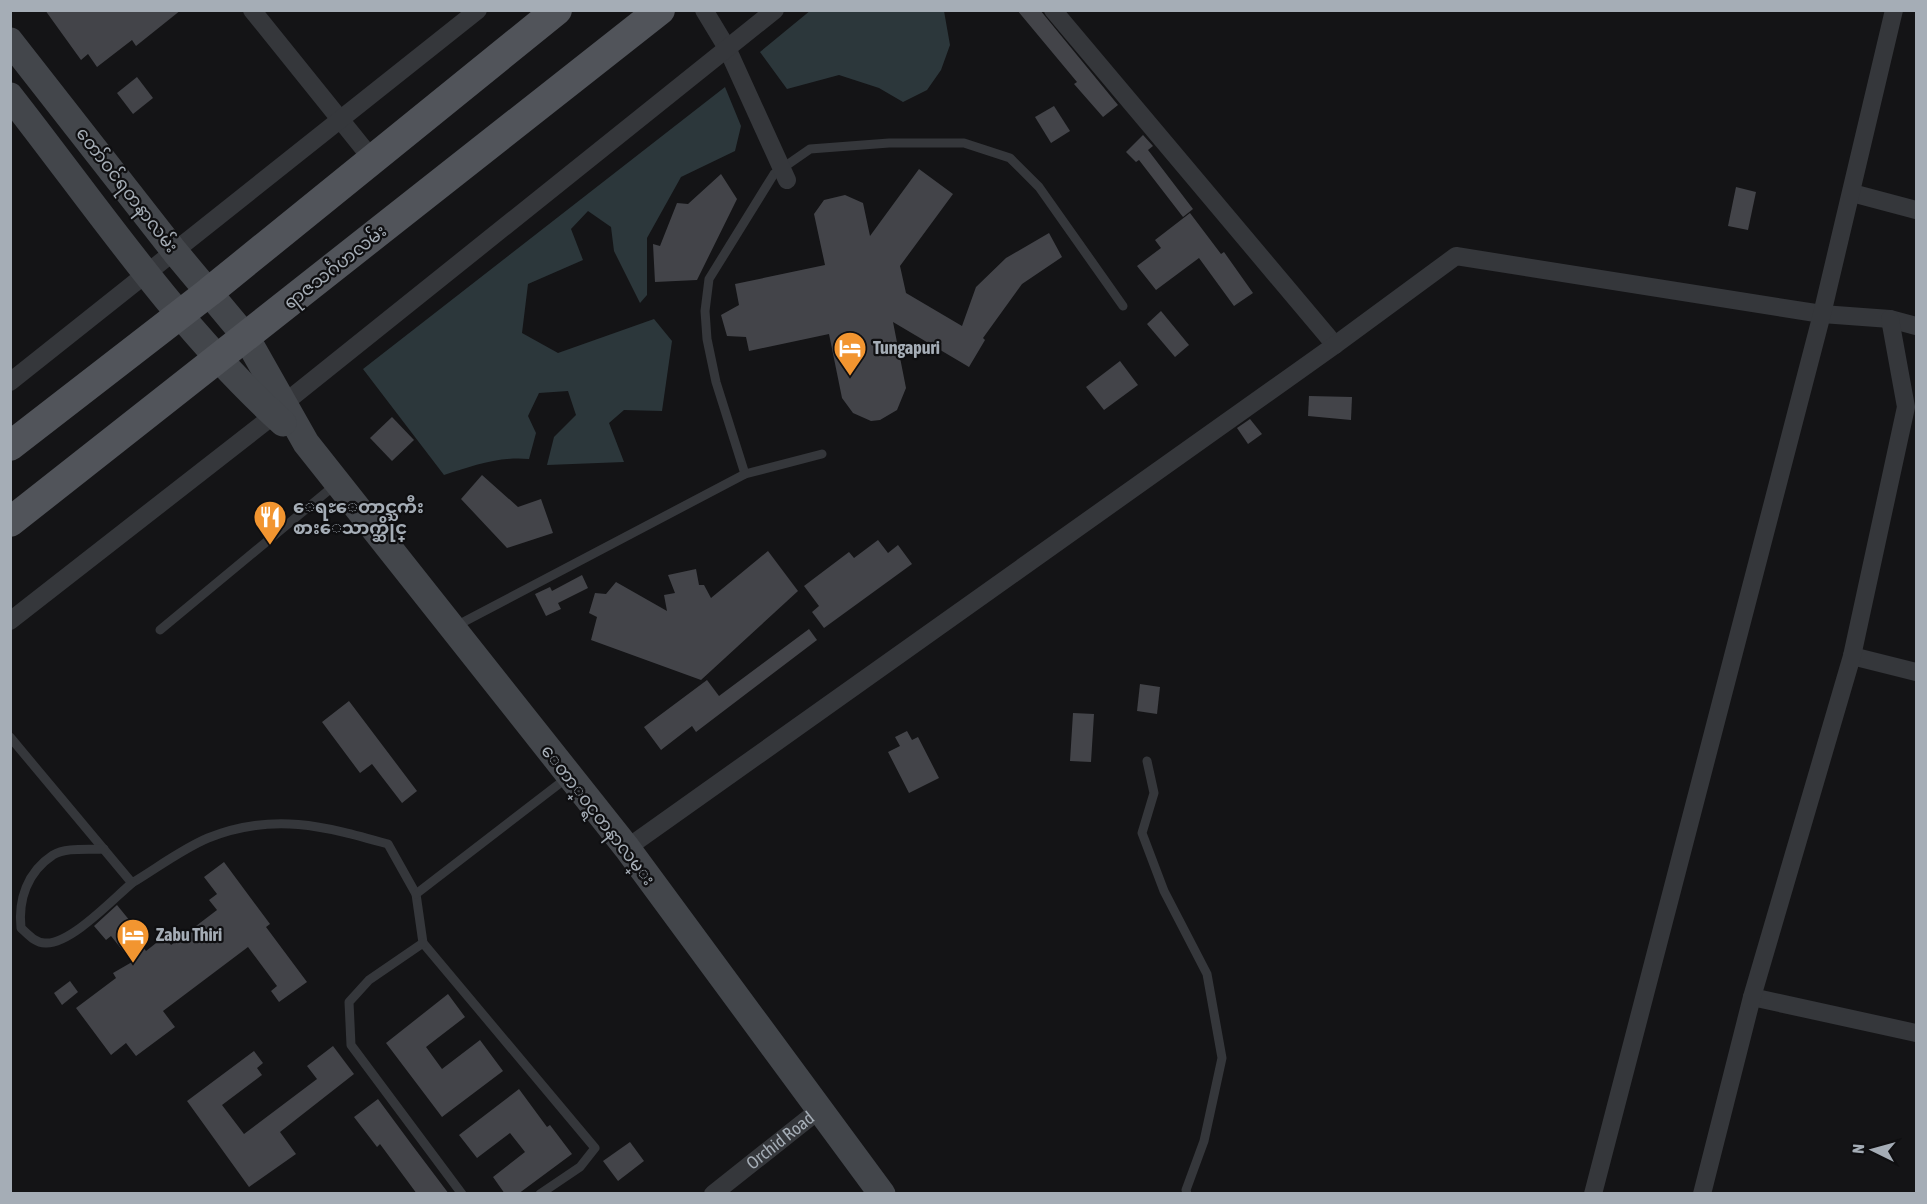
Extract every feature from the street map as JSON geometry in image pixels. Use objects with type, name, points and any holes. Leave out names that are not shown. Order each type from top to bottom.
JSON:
[{"type":"main road","points":[[10,446],[209,292],[557,10]]},
{"type":"main road","name":"ရာဇသင်္ဂဟလမ်း","points":[[10,522],[660,10]]},
{"type":"main road","name":"တော်ဝင်ရတနာလမ်း","points":[[10,41],[175,252],[246,338],[278,410]]},
{"type":"main road","name":"တော်ဝင်ရတနာလမ်း","points":[[10,96],[218,360],[278,410]]},
{"type":"main road","name":"ေတာ္၀င္ရတနာလမ္း","points":[[278,410],[627,848],[882,1194]]},
{"type":"street","points":[[252,10],[372,159]]},
{"type":"street","points":[[10,382],[478,10]]},
{"type":"street","points":[[704,10],[727,48],[784,174]]},
{"type":"street","points":[[10,621],[278,410],[775,10]]},
{"type":"street","points":[[1053,10],[1335,345]]},
{"type":"street","points":[[1593,1194],[1822,314],[1894,10]]},
{"type":"street","points":[[1852,193],[1917,210]]},
{"type":"street","points":[[627,848],[1335,345],[1456,256],[1822,314],[1890,319],[1917,326]]},
{"type":"street","points":[[1702,1194],[1752,997],[1852,656],[1906,407],[1890,319]]},
{"type":"street","points":[[1852,656],[1917,672]]},
{"type":"street","points":[[1752,997],[1917,1033]]},
{"type":"street","name":"Orchid Road","points":[[713,1194],[819,1110]]},
{"type":"lane","points":[[745,474],[716,382],[705,311],[709,279],[774,174],[784,174],[810,149],[889,143],[964,143],[1010,158],[1039,187],[1123,306]]},
{"type":"lane","points":[[452,628],[745,474],[822,453]]},
{"type":"lane","points":[[160,630],[337,483]]},
{"type":"lane","points":[[10,737],[132,883]]},
{"type":"lane","points":[[1147,761],[1154,793],[1142,833],[1164,891],[1207,974],[1222,1058],[1204,1141],[1185,1190],[1187,1194]]},
{"type":"lane","points":[[416,894],[569,776]]},
{"type":"lane","points":[[104,849],[75,850],[54,854],[30,877],[19,907],[21,928],[34,940],[45,943],[66,938],[132,883],[206,839],[244,826],[282,822],[327,826],[388,844],[416,894],[423,943],[595,1148],[580,1167],[540,1194]]},
{"type":"lane","points":[[423,943],[369,980],[349,1002],[351,1045],[462,1194]]},
{"type":"shaded area","points":[[811,10],[944,11],[950,45],[941,70],[927,90],[903,102],[879,88],[839,75],[787,89],[760,52]]},
{"type":"shaded area","points":[[725,87],[741,126],[735,151],[681,177],[647,238],[647,295],[640,303],[614,251],[611,227],[588,211],[571,229],[583,260],[528,284],[522,333],[558,353],[654,319],[672,341],[662,411],[624,410],[609,423],[624,462],[547,465],[554,437],[576,415],[568,391],[539,393],[528,416],[536,433],[529,459],[496,460],[444,475],[363,369]]},
{"type":"building","points":[[45,10],[181,10],[136,46],[132,40],[97,67],[88,54],[81,60]]},
{"type":"building","points":[[1017,10],[1040,10],[1118,105],[1103,117],[1074,84],[1077,82]]},
{"type":"building","points":[[137,77],[153,98],[133,114],[117,93]]},
{"type":"building","points":[[1054,106],[1070,131],[1051,143],[1035,117]]},
{"type":"building","points":[[1143,135],[1153,146],[1148,150],[1193,209],[1183,217],[1139,160],[1136,162],[1126,152]]},
{"type":"building","points":[[919,169],[953,194],[900,266],[906,293],[962,326],[976,287],[1006,258],[1049,233],[1062,257],[1022,284],[983,338],[985,340],[969,367],[893,322],[906,388],[897,410],[880,420],[871,421],[853,413],[842,398],[829,334],[749,351],[746,337],[727,336],[721,315],[739,305],[735,284],[825,265],[814,214],[824,200],[845,195],[863,203],[870,236]]},
{"type":"building","points":[[721,174],[737,199],[697,280],[655,282],[653,244],[660,246],[677,203],[688,204]]},
{"type":"building","points":[[1736,187],[1756,192],[1748,230],[1728,226]]},
{"type":"building","points":[[1190,213],[1221,254],[1224,252],[1253,293],[1234,306],[1199,258],[1156,290],[1137,266],[1161,248],[1155,240]]},
{"type":"building","points":[[1161,311],[1189,345],[1175,357],[1147,324]]},
{"type":"building","points":[[1120,361],[1138,385],[1104,410],[1086,387]]},
{"type":"building","points":[[1309,396],[1352,397],[1351,420],[1308,416]]},
{"type":"building","points":[[392,417],[414,440],[392,461],[370,438]]},
{"type":"building","points":[[1250,419],[1262,434],[1248,444],[1237,428]]},
{"type":"building","points":[[482,475],[518,507],[541,499],[553,533],[507,548],[461,499]]},
{"type":"building","points":[[878,540],[888,553],[898,545],[912,564],[824,628],[812,612],[819,606],[804,586],[849,552],[854,558]]},
{"type":"building","points":[[768,551],[798,591],[701,680],[591,640],[597,617],[589,613],[595,593],[606,594],[616,582],[667,611],[664,595],[675,593],[668,575],[696,569],[699,585],[704,585],[711,598]]},
{"type":"building","points":[[582,575],[588,588],[558,603],[561,609],[546,616],[535,594],[550,587],[552,591]]},
{"type":"building","points":[[809,629],[817,640],[696,732],[692,726],[661,750],[644,727],[707,680],[719,696]]},
{"type":"building","points":[[1140,684],[1160,687],[1157,714],[1137,711]]},
{"type":"building","points":[[349,701],[417,791],[402,803],[372,764],[360,773],[322,722]]},
{"type":"building","points":[[1073,713],[1094,714],[1091,762],[1070,761]]},
{"type":"building","points":[[907,731],[912,740],[918,737],[939,778],[909,793],[888,752],[900,746],[895,737]]},
{"type":"building","points":[[224,862],[270,924],[266,927],[307,982],[279,1002],[271,991],[277,986],[248,947],[163,1011],[175,1027],[136,1056],[126,1043],[111,1055],[76,1008],[116,978],[113,973],[132,962],[111,936],[106,940],[94,926],[117,905],[130,921],[125,925],[146,951],[165,936],[171,945],[217,910],[209,900],[217,894],[204,877]]},
{"type":"building","points":[[70,981],[78,992],[62,1005],[54,993]]},
{"type":"building","points":[[448,994],[465,1017],[426,1047],[442,1069],[480,1040],[503,1071],[442,1117],[386,1043]]},
{"type":"building","points":[[333,1046],[354,1074],[280,1132],[296,1154],[249,1187],[187,1101],[254,1051],[263,1063],[257,1068],[262,1075],[222,1105],[244,1134],[317,1079],[307,1066]]},
{"type":"building","points":[[519,1089],[547,1127],[550,1125],[572,1154],[518,1194],[505,1194],[493,1177],[525,1152],[510,1133],[477,1158],[459,1135]]},
{"type":"building","points":[[378,1099],[449,1194],[417,1194],[380,1144],[377,1147],[354,1117]]},
{"type":"building","points":[[630,1142],[644,1161],[618,1181],[603,1161]]},
{"type":"place","name":"Tungapuri","points":[[850,377]]},
{"type":"place","name":"ေရႊေတာင္ႀကီး စားေသာက္ဆိုင္","points":[[270,546]]},
{"type":"place","name":"Zabu Thiri","points":[[133,964]]}]
